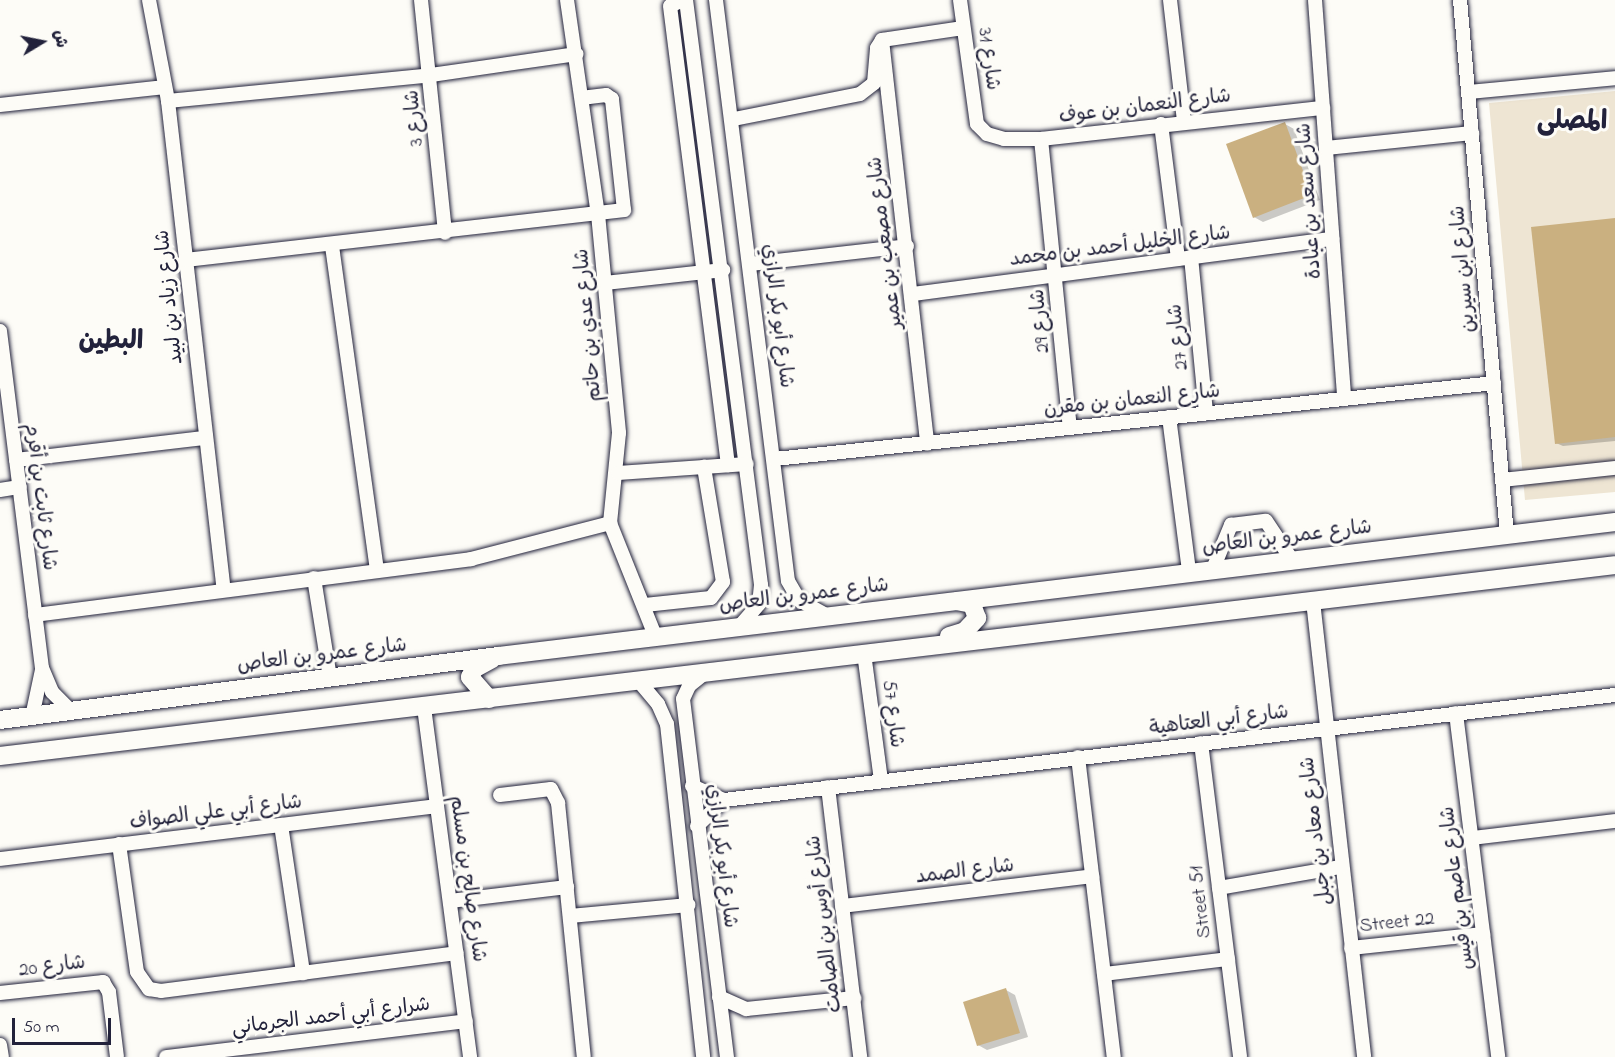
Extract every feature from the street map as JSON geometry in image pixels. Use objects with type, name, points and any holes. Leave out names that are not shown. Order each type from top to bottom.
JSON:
[{"type":"main road","name":"شارع عمرو بن العاص","points":[[0,720],[952,600],[1615,522]]},
{"type":"main road","points":[[0,756],[424,707],[931,643],[1113,626],[1615,565]]},
{"type":"main road","points":[[931,643],[975,624],[976,610],[972,604],[952,600]]},
{"type":"main road","points":[[489,699],[470,677],[474,669],[498,656]]},
{"type":"street","name":"شارع زياد بن لبيد","points":[[149,0],[166,94],[204,438],[224,590]]},
{"type":"street","name":"شارع 3","points":[[421,0],[431,75],[445,232]]},
{"type":"street","name":"شارع عدي بن حاتم","points":[[567,0],[598,214],[619,433],[618,473],[610,523]]},
{"type":"street","points":[[728,465],[670,6],[684,0],[723,270],[761,585],[759,604],[739,627]]},
{"type":"street","name":"شارع أبو بكر الرازي","points":[[716,0],[734,119],[789,581],[799,600],[830,617]]},
{"type":"street","name":"شارع 31","points":[[960,0],[977,124]]},
{"type":"street","points":[[1170,0],[1184,121]]},
{"type":"street","name":"شارع سعد بن عبادة","points":[[1315,0],[1344,399]]},
{"type":"street","name":"شارع ابن سيرين","points":[[1460,0],[1507,535]]},
{"type":"street","points":[[734,119],[868,90],[877,73],[877,48],[882,40],[963,28]]},
{"type":"street","name":"شارع مصعب بن عمير","points":[[882,40],[913,294],[927,442]]},
{"type":"street","points":[[0,105],[431,75],[576,54]]},
{"type":"street","points":[[1468,92],[1615,78]]},
{"type":"street","points":[[186,260],[332,246],[622,211],[627,205],[612,99],[606,95],[583,98]]},
{"type":"street","name":"شارع النعمان بن عوف","points":[[977,124],[987,134],[1004,139],[1041,139],[1184,121],[1323,108]]},
{"type":"street","name":"شارع 27","points":[[1161,124],[1184,258],[1206,413]]},
{"type":"street","points":[[1326,148],[1472,133]]},
{"type":"street","name":"شارع 29","points":[[1041,139],[1070,428]]},
{"type":"street","name":"شارع الخليل أحمد بن محمد","points":[[913,294],[1332,238]]},
{"type":"street","points":[[332,246],[377,569]]},
{"type":"street","points":[[750,264],[907,246]]},
{"type":"street","points":[[605,283],[723,270]]},
{"type":"street","name":"شارع ثابت بن أقرم","points":[[0,331],[3,373],[20,487],[42,668],[52,692],[71,711]]},
{"type":"street","name":"شارع النعمان بن مقرن","points":[[775,459],[1494,383]]},
{"type":"street","points":[[1169,417],[1189,572]]},
{"type":"street","points":[[16,460],[204,438]]},
{"type":"street","points":[[618,473],[747,464]]},
{"type":"street","points":[[645,605],[711,598],[723,582],[704,467]]},
{"type":"street","points":[[1502,480],[1615,468]]},
{"type":"street","points":[[0,490],[20,487]]},
{"type":"street","points":[[1213,569],[1231,525],[1266,521],[1292,560]]},
{"type":"street","points":[[35,615],[377,569],[471,559],[610,523],[645,605],[656,638]]},
{"type":"street","points":[[314,578],[330,678]]},
{"type":"street","name":"شارع معاد بن جبل","points":[[1313,601],[1325,729],[1364,1057]]},
{"type":"street","name":"شارع 57","points":[[864,653],[881,781]]},
{"type":"street","name":"شارع ثابت بن أقرم","points":[[32,717],[42,668]]},
{"type":"street","name":"شارع أبو بكر الرازي","points":[[708,671],[689,686],[683,699],[727,1057]]},
{"type":"street","name":"شارع أبو بكر الرازي","points":[[637,679],[664,712],[667,724],[704,1057]]},
{"type":"street","name":"شارع أبي العتاهية","points":[[724,800],[1615,695]]},
{"type":"street","name":"شارع صالح بن مسلم","points":[[424,707],[470,1057]]},
{"type":"street","name":"شارع عاصم بن قيس","points":[[1456,713],[1498,1057]]},
{"type":"street","name":"Street 51","points":[[1201,743],[1240,1057]]},
{"type":"street","points":[[1078,757],[1114,1057]]},
{"type":"street","points":[[692,786],[724,800],[697,826]]},
{"type":"street","name":"شارع أوس بن الصامت","points":[[828,787],[860,1057]]},
{"type":"street","points":[[500,795],[551,789],[555,795],[567,887],[584,1057]]},
{"type":"street","name":"شارع أبي علي الصواف","points":[[0,859],[437,806]]},
{"type":"street","points":[[1472,838],[1615,821]]},
{"type":"street","points":[[281,825],[303,973]]},
{"type":"street","points":[[119,844],[136,972],[149,989],[161,991],[457,953]]},
{"type":"street","points":[[1219,888],[1341,867]]},
{"type":"street","name":"شارع الصمد","points":[[842,906],[1092,876]]},
{"type":"street","points":[[450,901],[567,887]]},
{"type":"street","points":[[570,916],[688,905]]},
{"type":"street","name":"Street 22","points":[[1351,948],[1483,934]]},
{"type":"street","points":[[1104,974],[1228,959]]},
{"type":"street","name":"شارع 20","points":[[0,993],[99,980],[109,992],[117,1057]]},
{"type":"street","points":[[719,997],[746,1009],[854,998]]},
{"type":"street","points":[[724,1030],[746,1009]]},
{"type":"street","name":"شرارع أبي أحمد الجرماني","points":[[166,1057],[466,1021]]},
{"type":"street","points":[[0,1045],[2,1057]]},
{"type":"shaded area","points":[[1615,91],[1615,492],[1525,500],[1489,103]]},
{"type":"building","points":[[1285,122],[1312,195],[1253,218],[1226,144]]},
{"type":"building","points":[[1615,218],[1615,437],[1555,444],[1531,227]]},
{"type":"building","points":[[1006,988],[1020,1033],[977,1046],[963,1002]]},
{"type":"district","name":"المصلى","points":[[1572,123]]},
{"type":"district","name":"البطين","points":[[111,343]]}]
